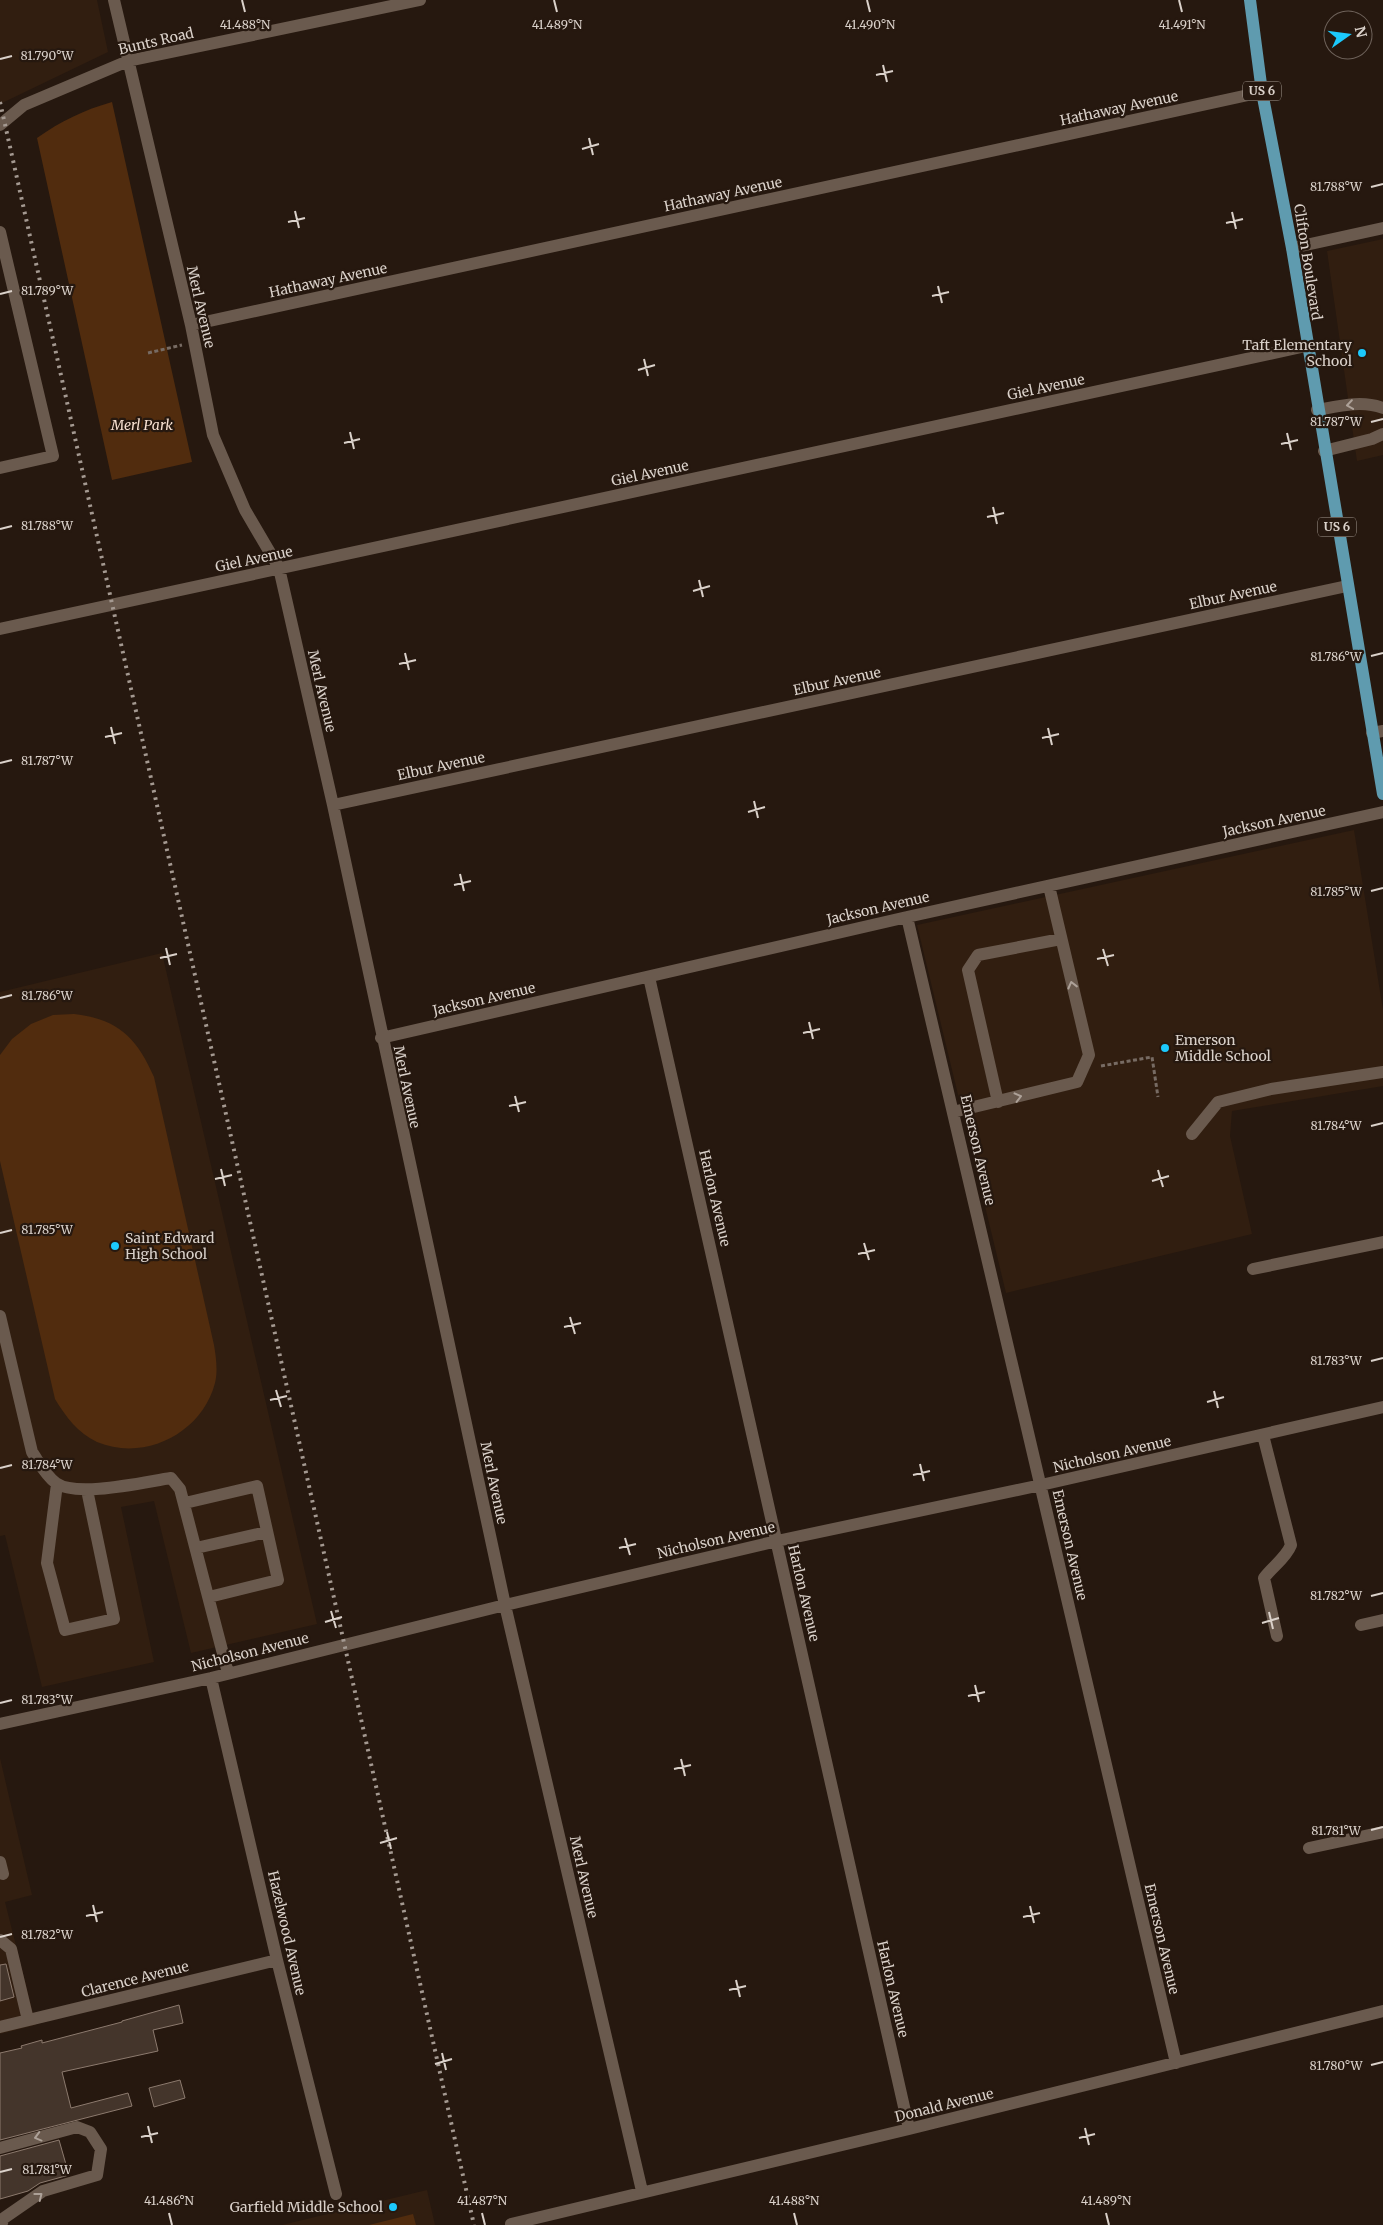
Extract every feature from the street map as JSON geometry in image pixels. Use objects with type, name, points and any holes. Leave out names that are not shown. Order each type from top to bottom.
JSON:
[{"type":"main road","name":"Clifton Boulevard","points":[[1250,0],[1262,92],[1292,248],[1306,346],[1347,586],[1378,732],[1383,794]]},
{"type":"street","name":"Merl Avenue","points":[[114,0],[191,325],[213,435],[245,510],[279,568],[333,805],[381,1038],[505,1605],[642,2191]]},
{"type":"street","name":"Bunts Road","points":[[0,125],[24,105],[128,61],[420,0]]},
{"type":"street","name":"Hathaway Avenue","points":[[191,325],[1262,92]]},
{"type":"street","points":[[1292,248],[1383,228]]},
{"type":"street","points":[[0,232],[53,456],[0,468]]},
{"type":"street","name":"Giel Avenue","points":[[0,629],[1306,346]]},
{"type":"street","points":[[1317,410],[1371,403],[1383,408]]},
{"type":"street","points":[[1324,451],[1372,439],[1383,434]]},
{"type":"street","name":"Elbur Avenue","points":[[333,805],[1347,586]]},
{"type":"street","name":"Jackson Avenue","points":[[381,1038],[907,917],[1383,812]]},
{"type":"street","points":[[953,1112],[1077,1082],[1089,1055],[1048,886]]},
{"type":"street","name":"Emerson Avenue","points":[[907,917],[1176,2063]]},
{"type":"street","points":[[998,1102],[968,970],[978,956],[1061,939]]},
{"type":"street","name":"Harlon Avenue","points":[[649,976],[909,2129]]},
{"type":"street","points":[[1192,1134],[1218,1102],[1271,1089],[1383,1072]]},
{"type":"street","points":[[1253,1269],[1383,1242]]},
{"type":"street","points":[[0,1316],[32,1452],[44,1470],[57,1484],[87,1490],[171,1478],[180,1489],[228,1674]]},
{"type":"street","name":"Nicholson Avenue","points":[[0,1724],[228,1674],[505,1605],[777,1541],[1041,1485],[1383,1407]]},
{"type":"street","points":[[1263,1435],[1291,1545],[1288,1552],[1272,1566],[1264,1578],[1277,1636]]},
{"type":"street","points":[[57,1484],[47,1563],[65,1630],[114,1619],[87,1490]]},
{"type":"street","points":[[185,1503],[257,1486],[278,1580],[209,1597]]},
{"type":"street","points":[[196,1548],[267,1532]]},
{"type":"street","points":[[1361,1624],[1383,1620]]},
{"type":"street","name":"Hazelwood Avenue","points":[[211,1678],[277,1960],[336,2194]]},
{"type":"street","points":[[1309,1848],[1383,1832]]},
{"type":"street","points":[[0,1940],[10,1949],[28,2020]]},
{"type":"street","name":"Clarence Avenue","points":[[0,2027],[277,1960]]},
{"type":"street","name":"Donald Avenue","points":[[510,2224],[642,2191],[909,2129],[1383,2011]]},
{"type":"street","points":[[0,2148],[77,2127],[90,2132],[100,2149],[97,2175],[43,2191],[32,2201],[4,2218],[1,2225]]},
{"type":"path","points":[[148,354],[194,342]]},
{"type":"path","points":[[1096,1067],[1152,1057],[1158,1096]]},
{"type":"shaded area","points":[[0,0],[97,0],[108,52],[0,104]]},
{"type":"shaded area","name":"Taft Elementary School","points":[[1383,239],[1383,455],[1357,461],[1327,251]]},
{"type":"shaded area","name":"Emerson Middle School","points":[[1354,830],[1383,1010],[1383,1086],[1232,1111],[1230,1136],[1252,1234],[1006,1293],[917,925]]},
{"type":"shaded area","name":"Saint Edward High School","points":[[162,953],[317,1624],[191,1653],[154,1501],[121,1507],[154,1662],[42,1687],[5,1535],[0,1536],[0,992]]},
{"type":"shaded area","points":[[0,1758],[32,1895],[5,1902],[36,2025],[0,2034]]},
{"type":"shaded area","name":"Garfield Middle School","points":[[427,2190],[435,2225],[282,2225]]},
{"type":"green space","name":"Merl Park","points":[[112,102],[192,462],[112,480],[37,138],[73,117]]},
{"type":"green space","points":[[74,1014],[103,1020],[124,1033],[141,1051],[154,1077],[214,1345],[217,1369],[215,1383],[208,1401],[198,1416],[185,1429],[169,1439],[152,1445],[134,1448],[115,1447],[90,1438],[73,1424],[55,1399],[0,1161],[0,1055],[12,1039],[31,1024],[53,1015]]},
{"type":"green space","points":[[413,2214],[416,2225],[369,2225]]},
{"type":"building","points":[[6,1964],[14,1997],[0,2001],[0,1965]]},
{"type":"building","points":[[179,2005],[183,2023],[153,2030],[158,2051],[62,2072],[71,2108],[128,2093],[132,2106],[0,2140],[0,2053],[22,2048],[21,2046],[42,2040],[42,2043]]},
{"type":"building","points":[[180,2080],[185,2098],[154,2107],[149,2088]]},
{"type":"building","points":[[59,2140],[69,2175],[40,2183],[28,2191],[0,2199],[0,2156]]},
{"type":"railway","points":[[0,102],[474,2225]]},
{"type":"place","name":"Taft Elementary School","points":[[1362,353]]},
{"type":"place","name":"Emerson Middle School","points":[[1165,1048]]},
{"type":"place","name":"Saint Edward High School","points":[[115,1246]]},
{"type":"place","name":"Garfield Middle School","points":[[393,2207]]}]
